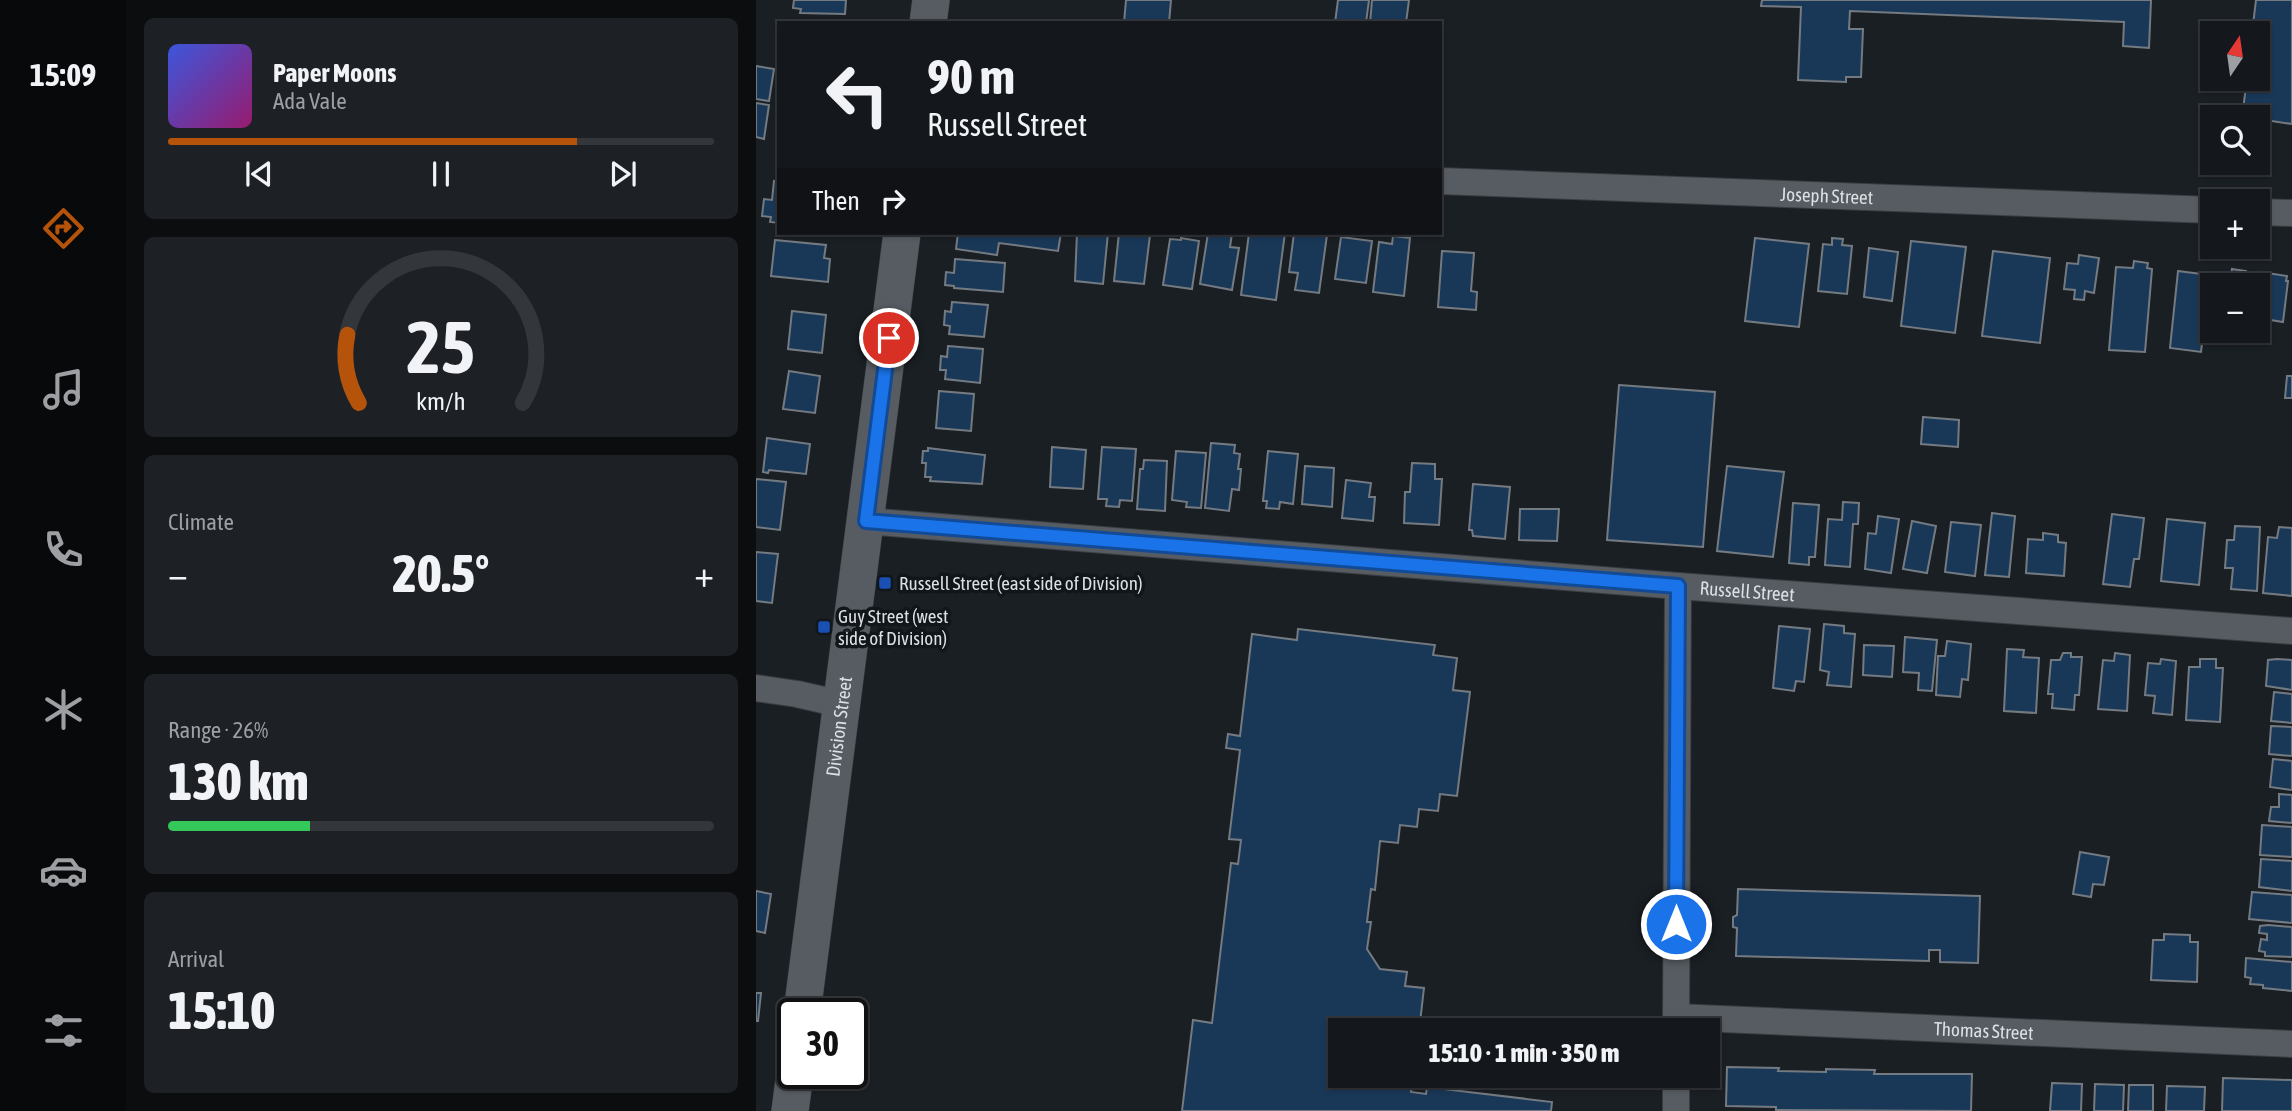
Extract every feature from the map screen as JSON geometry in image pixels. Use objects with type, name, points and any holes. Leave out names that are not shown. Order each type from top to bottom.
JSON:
[{"type":"main road","points":[[928,21],[931,0]]},
{"type":"main road","name":"Division Street","points":[[804,998],[902,235]]},
{"type":"main road","points":[[790,1111],[793,1089]]},
{"type":"street","name":"Joseph Street","points":[[1442,181],[2200,210]]},
{"type":"street","points":[[2270,212],[2292,213]]},
{"type":"street","name":"Russell Street","points":[[866,521],[1678,586],[2292,631]]},
{"type":"street","points":[[1676,1018],[1678,586]]},
{"type":"street","points":[[756,688],[841,704]]},
{"type":"street","name":"Thomas Street","points":[[1720,1025],[2292,1044]]},
{"type":"street","points":[[1676,1088],[1676,1111]]},
{"type":"building","points":[[794,0],[846,0],[845,14],[800,13],[801,9],[793,8]]},
{"type":"building","points":[[1126,0],[1171,0],[1169,21],[1124,21]]},
{"type":"building","points":[[1338,0],[1369,0],[1366,21],[1335,21]]},
{"type":"building","points":[[1372,0],[1409,0],[1406,21],[1370,21]]},
{"type":"building","points":[[1762,0],[2151,0],[2149,48],[2123,46],[2124,22],[1850,11],[1849,29],[1863,29],[1861,77],[1846,77],[1846,82],[1798,80],[1801,7],[1761,6]]},
{"type":"building","points":[[2256,0],[2292,0],[2292,124],[2270,121],[2270,105],[2244,105],[2245,91],[2270,91],[2270,21],[2253,21]]},
{"type":"building","points":[[756,66],[774,69],[769,101],[756,99]]},
{"type":"building","points":[[756,103],[769,105],[764,139],[756,137]]},
{"type":"building","points":[[774,181],[777,182],[777,223],[770,222],[771,217],[762,216],[764,199],[772,200]]},
{"type":"building","points":[[958,235],[1061,235],[1058,251],[999,243],[997,255],[956,249]]},
{"type":"building","points":[[1077,235],[1108,235],[1103,284],[1075,281]]},
{"type":"building","points":[[1119,235],[1150,235],[1144,284],[1114,281]]},
{"type":"building","points":[[1208,235],[1232,235],[1230,247],[1239,248],[1232,290],[1200,284]]},
{"type":"building","points":[[1249,235],[1285,235],[1276,300],[1241,295]]},
{"type":"building","points":[[1294,235],[1327,235],[1319,293],[1295,290],[1298,273],[1289,272]]},
{"type":"building","points":[[1393,236],[1410,238],[1404,296],[1373,292],[1379,242],[1392,244]]},
{"type":"building","points":[[1341,237],[1372,241],[1366,283],[1335,279]]},
{"type":"building","points":[[1755,238],[1809,244],[1799,327],[1745,321]]},
{"type":"building","points":[[1832,238],[1843,239],[1842,245],[1852,246],[1847,294],[1818,291],[1823,244],[1832,245]]},
{"type":"building","points":[[1170,239],[1199,241],[1192,289],[1163,285]]},
{"type":"building","points":[[775,240],[826,245],[824,258],[830,259],[828,282],[771,276]]},
{"type":"building","points":[[1911,241],[1966,247],[1955,333],[1901,326]]},
{"type":"building","points":[[1869,248],[1898,252],[1892,301],[1864,297]]},
{"type":"building","points":[[1442,251],[1474,253],[1471,291],[1477,292],[1476,310],[1438,307]]},
{"type":"building","points":[[1993,251],[2050,258],[2040,343],[1982,336]]},
{"type":"building","points":[[2079,255],[2099,258],[2094,293],[2085,291],[2084,300],[2074,299],[2075,290],[2064,289],[2067,263],[2078,264]]},
{"type":"building","points":[[955,259],[1005,263],[1003,292],[945,285],[946,272],[954,273]]},
{"type":"building","points":[[2134,261],[2148,263],[2147,268],[2152,269],[2145,352],[2109,350],[2116,267],[2133,268]]},
{"type":"building","points":[[2232,269],[2246,271],[2246,273],[2231,273]]},
{"type":"building","points":[[2178,271],[2200,274],[2201,352],[2170,348]]},
{"type":"building","points":[[2270,273],[2287,276],[2283,322],[2270,320]]},
{"type":"building","points":[[952,302],[988,305],[984,337],[949,334],[950,326],[944,325],[945,311],[951,312]]},
{"type":"building","points":[[792,311],[826,315],[822,353],[788,349]]},
{"type":"building","points":[[948,346],[983,349],[980,383],[945,379],[946,370],[940,370],[941,356],[947,357]]},
{"type":"building","points":[[789,371],[820,376],[815,413],[783,409]]},
{"type":"building","points":[[2287,376],[2292,376],[2292,398],[2285,398]]},
{"type":"building","points":[[1619,385],[1715,392],[1703,547],[1607,540]]},
{"type":"building","points":[[939,391],[974,394],[971,431],[936,428]]},
{"type":"building","points":[[1923,417],[1959,420],[1958,447],[1921,444]]},
{"type":"building","points":[[767,438],[810,444],[806,474],[769,470],[768,473],[763,472]]},
{"type":"building","points":[[1211,443],[1235,445],[1234,453],[1240,454],[1239,490],[1232,489],[1229,511],[1205,508]]},
{"type":"building","points":[[1052,447],[1086,450],[1083,489],[1050,487]]},
{"type":"building","points":[[1102,447],[1136,449],[1132,501],[1120,500],[1119,507],[1106,506],[1107,499],[1098,499]]},
{"type":"building","points":[[928,448],[985,455],[982,484],[930,481],[931,477],[925,477],[926,463],[922,463],[923,451],[928,451]]},
{"type":"building","points":[[1176,451],[1206,453],[1201,508],[1186,507],[1187,502],[1172,500]]},
{"type":"building","points":[[1268,451],[1298,454],[1293,504],[1280,502],[1279,509],[1266,508],[1267,501],[1263,501]]},
{"type":"building","points":[[1144,460],[1167,461],[1165,511],[1137,509],[1140,469],[1143,469]]},
{"type":"building","points":[[1412,463],[1435,464],[1435,479],[1442,479],[1439,525],[1404,523],[1405,492],[1410,492]]},
{"type":"building","points":[[1305,466],[1334,468],[1332,507],[1302,504]]},
{"type":"building","points":[[1727,466],[1784,472],[1773,557],[1717,551]]},
{"type":"building","points":[[756,479],[786,482],[780,530],[756,527]]},
{"type":"building","points":[[1346,480],[1371,483],[1369,497],[1375,497],[1373,521],[1342,518]]},
{"type":"building","points":[[1473,484],[1510,487],[1505,539],[1473,536],[1472,530],[1469,530]]},
{"type":"building","points":[[1843,502],[1859,503],[1858,524],[1853,524],[1850,567],[1825,565],[1828,519],[1842,520]]},
{"type":"building","points":[[1793,503],[1819,505],[1815,557],[1809,557],[1809,565],[1789,563]]},
{"type":"building","points":[[1520,509],[1559,509],[1557,541],[1519,540]]},
{"type":"building","points":[[1992,513],[2015,516],[2009,577],[1985,575]]},
{"type":"building","points":[[2112,514],[2144,518],[2139,559],[2134,559],[2130,587],[2103,584]]},
{"type":"building","points":[[1878,516],[1899,519],[1891,573],[1865,569],[1868,533],[1876,534]]},
{"type":"building","points":[[2167,519],[2205,523],[2199,585],[2161,581]]},
{"type":"building","points":[[1912,521],[1936,526],[1927,573],[1903,569]]},
{"type":"building","points":[[1951,522],[1981,525],[1975,576],[1945,572]]},
{"type":"building","points":[[2235,526],[2260,527],[2257,591],[2231,589],[2233,568],[2225,568],[2227,540],[2234,540]]},
{"type":"building","points":[[2279,527],[2292,528],[2292,596],[2263,593],[2268,537],[2277,538]]},
{"type":"building","points":[[2043,533],[2058,535],[2058,542],[2066,543],[2064,576],[2026,573],[2028,539],[2043,540]]},
{"type":"building","points":[[756,552],[778,554],[772,603],[756,601]]},
{"type":"building","points":[[1824,624],[1844,626],[1844,633],[1855,634],[1851,687],[1827,685],[1829,672],[1820,670]]},
{"type":"building","points":[[1779,626],[1810,629],[1804,682],[1796,681],[1794,691],[1773,688]]},
{"type":"building","points":[[1298,629],[1435,645],[1433,655],[1457,658],[1453,690],[1470,692],[1457,796],[1440,794],[1438,811],[1419,809],[1417,827],[1400,825],[1398,843],[1380,841],[1375,890],[1371,889],[1367,922],[1371,922],[1367,949],[1380,969],[1407,972],[1405,986],[1424,988],[1421,1018],[1328,1018],[1328,1088],[1412,1088],[1411,1092],[1426,1094],[1427,1088],[1435,1088],[1552,1102],[1551,1111],[1182,1111],[1193,1020],[1212,1023],[1231,863],[1238,864],[1241,840],[1229,839],[1240,750],[1226,748],[1228,734],[1240,736],[1252,634],[1297,640]]},
{"type":"building","points":[[1905,637],[1937,640],[1932,691],[1918,690],[1919,673],[1903,672]]},
{"type":"building","points":[[1947,641],[1971,644],[1968,680],[1962,679],[1960,697],[1936,695],[1938,656],[1945,656]]},
{"type":"building","points":[[1864,645],[1894,646],[1892,677],[1863,675]]},
{"type":"building","points":[[2007,649],[2024,650],[2023,657],[2039,658],[2036,713],[2004,711]]},
{"type":"building","points":[[2063,653],[2071,653],[2071,657],[2082,657],[2079,695],[2075,695],[2074,710],[2052,708],[2053,694],[2048,694],[2051,660],[2060,660]]},
{"type":"building","points":[[2115,653],[2130,655],[2127,711],[2098,709],[2103,660],[2114,661]]},
{"type":"building","points":[[2161,659],[2176,661],[2172,715],[2153,713],[2155,696],[2145,695],[2148,663],[2160,664]]},
{"type":"building","points":[[2200,659],[2216,659],[2216,668],[2223,668],[2220,722],[2186,720],[2189,667],[2200,667]]},
{"type":"building","points":[[2268,660],[2292,660],[2292,690],[2266,686]]},
{"type":"building","points":[[2274,692],[2292,694],[2292,723],[2271,721]]},
{"type":"building","points":[[2271,726],[2292,727],[2292,756],[2269,754]]},
{"type":"building","points":[[2273,759],[2292,761],[2292,790],[2270,787]]},
{"type":"building","points":[[2279,794],[2292,795],[2292,823],[2269,821],[2271,807],[2279,807]]},
{"type":"building","points":[[2262,825],[2292,827],[2292,857],[2260,855]]},
{"type":"building","points":[[2080,852],[2109,857],[2104,885],[2093,884],[2091,897],[2073,894]]},
{"type":"building","points":[[2261,859],[2292,861],[2292,891],[2259,887]]},
{"type":"building","points":[[1738,889],[1980,896],[1978,963],[1940,962],[1940,950],[1929,950],[1929,961],[1736,956],[1737,928],[1733,927],[1733,917],[1737,915]]},
{"type":"building","points":[[756,891],[771,894],[765,933],[756,931]]},
{"type":"building","points":[[2252,892],[2292,895],[2292,923],[2249,919]]},
{"type":"building","points":[[2260,926],[2292,927],[2292,957],[2265,956],[2265,952],[2259,951],[2261,939],[2267,940],[2267,934],[2259,933]]},
{"type":"building","points":[[2164,934],[2190,935],[2190,942],[2198,942],[2197,982],[2151,980],[2153,940],[2164,940]]},
{"type":"building","points":[[2246,958],[2292,962],[2292,991],[2250,984],[2251,978],[2245,977]]},
{"type":"building","points":[[756,993],[761,993],[758,1021],[756,1021]]},
{"type":"building","points":[[1727,1067],[1826,1072],[1826,1069],[1875,1070],[1874,1074],[1972,1074],[1971,1111],[1776,1110],[1776,1107],[1726,1106]]},
{"type":"building","points":[[2223,1078],[2292,1080],[2292,1111],[2222,1111]]},
{"type":"building","points":[[2052,1083],[2082,1084],[2081,1111],[2050,1111]]},
{"type":"building","points":[[2095,1084],[2124,1085],[2123,1111],[2094,1111]]},
{"type":"building","points":[[2129,1085],[2153,1085],[2153,1111],[2128,1111]]},
{"type":"building","points":[[2167,1086],[2205,1087],[2204,1111],[2166,1111]]},
{"type":"place","name":"Russell Street (east side of Division)","points":[[885,583]]},
{"type":"place","name":"Guy Street (west side of Division)","points":[[824,627]]},
{"type":"route","points":[[889,338],[866,521],[1678,586],[1676,924]]}]
